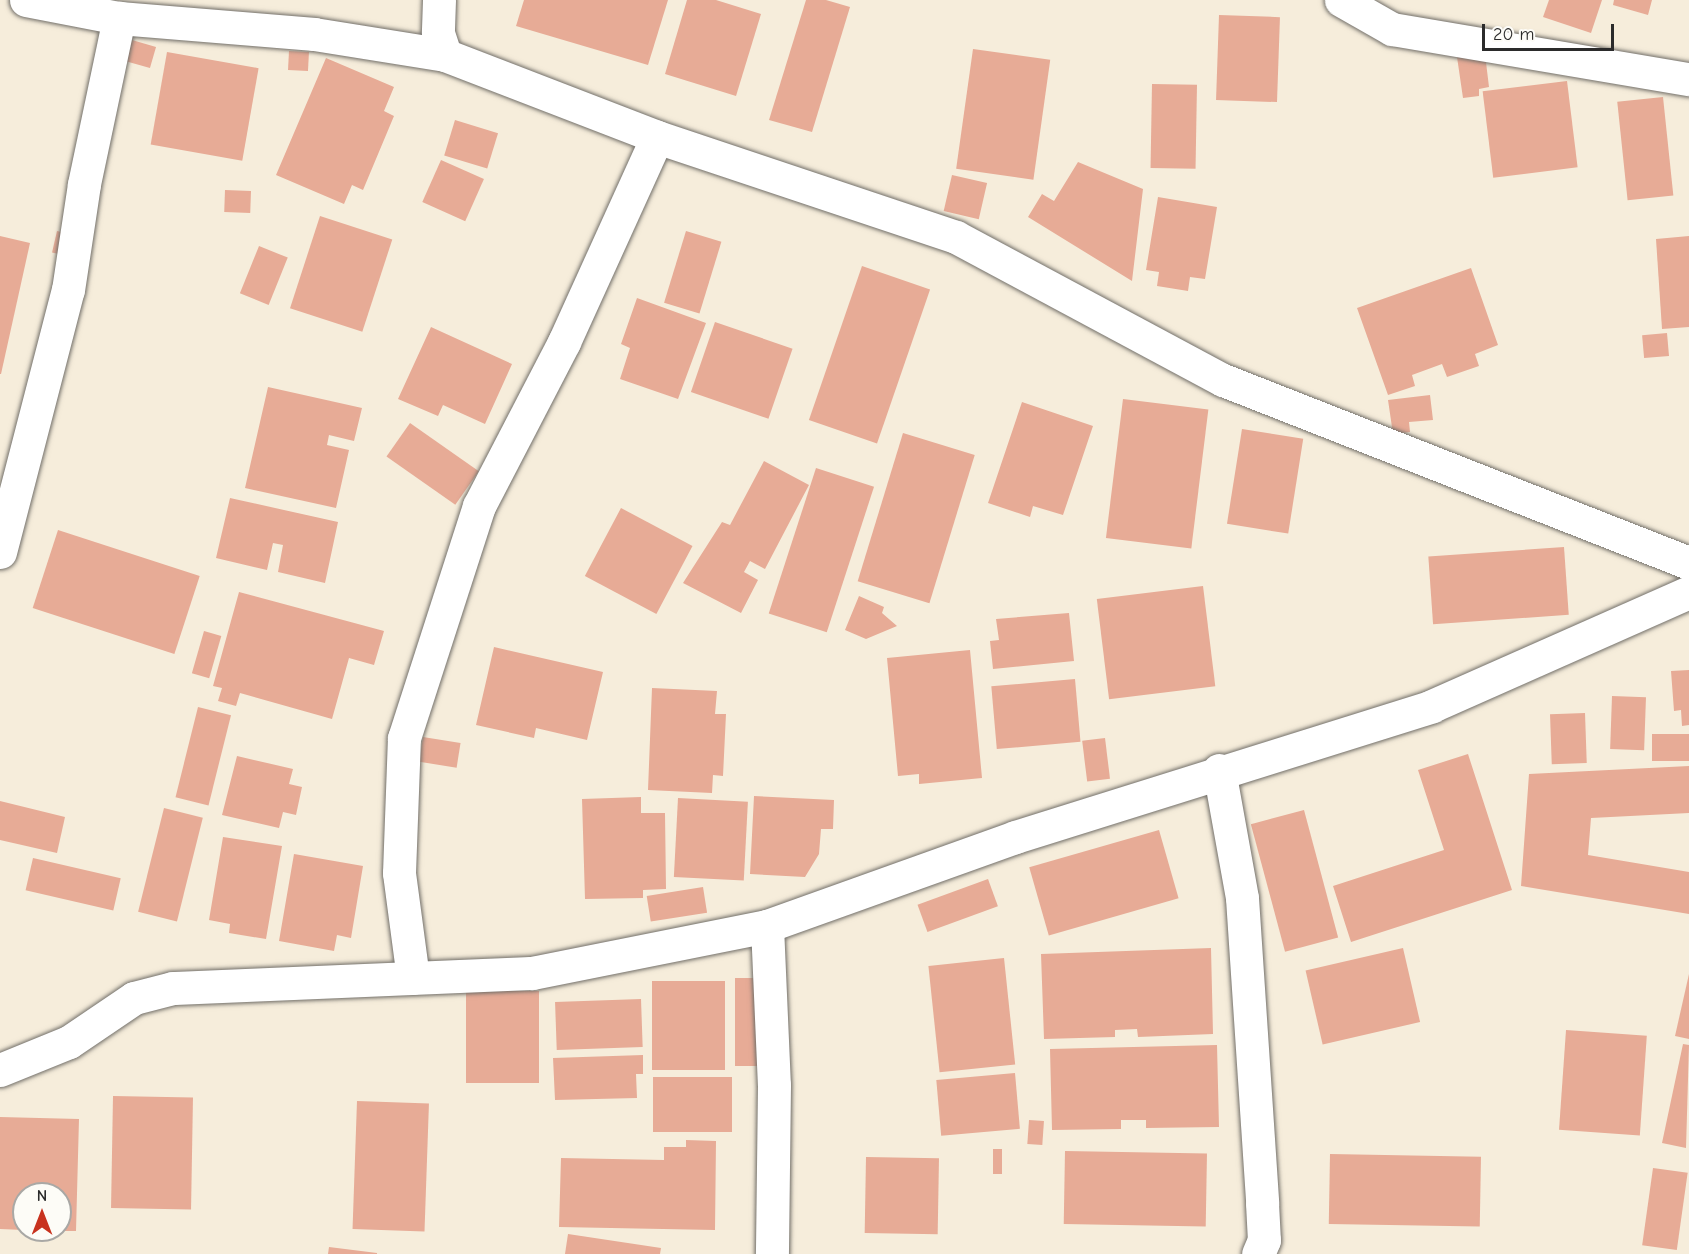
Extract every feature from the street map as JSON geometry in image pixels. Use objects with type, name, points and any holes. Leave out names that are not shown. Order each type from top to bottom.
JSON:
[{"type":"street","points":[[26,0],[119,18],[314,34],[445,55],[657,137],[956,237],[1223,380],[1689,563]]},
{"type":"street","points":[[439,0],[438,33],[445,55]]},
{"type":"street","points":[[1341,0],[1392,29],[1689,79]]},
{"type":"street","points":[[0,552],[68,290],[84,184],[119,18]]},
{"type":"street","points":[[412,978],[399,873],[404,738],[479,506],[564,342],[657,137]]},
{"type":"street","points":[[0,1070],[69,1042],[134,998],[173,988],[532,973],[767,926],[1015,837],[1219,770],[1432,706],[1689,592]]},
{"type":"street","points":[[1219,770],[1242,898],[1263,1212],[1264,1240],[1258,1254]]},
{"type":"street","points":[[767,926],[774,1085],[772,1254]]},
{"type":"building","points":[[524,0],[668,0],[648,65],[516,26]]},
{"type":"building","points":[[687,0],[716,0],[761,14],[736,96],[665,74]]},
{"type":"building","points":[[806,0],[826,0],[850,7],[812,132],[769,120]]},
{"type":"building","points":[[1549,0],[1602,0],[1591,33],[1543,17]]},
{"type":"building","points":[[1614,0],[1652,0],[1648,15],[1613,5]]},
{"type":"building","points":[[1219,15],[1280,17],[1277,102],[1216,100]]},
{"type":"building","points":[[132,40],[156,47],[150,68],[126,61]]},
{"type":"building","points":[[973,49],[1050,60],[1033,180],[956,169]]},
{"type":"building","points":[[289,51],[309,52],[308,71],[288,70]]},
{"type":"building","points":[[167,52],[259,68],[242,161],[151,145]]},
{"type":"building","points":[[1485,54],[1489,87],[1479,89],[1479,96],[1463,98],[1457,57]]},
{"type":"building","points":[[326,58],[394,87],[384,111],[394,116],[363,190],[352,185],[344,204],[276,175]]},
{"type":"building","points":[[1567,81],[1578,167],[1493,178],[1483,91]]},
{"type":"building","points":[[1152,84],[1197,85],[1196,169],[1151,168]]},
{"type":"building","points":[[1663,97],[1673,195],[1628,200],[1617,102]]},
{"type":"building","points":[[455,120],[498,133],[487,169],[444,155]]},
{"type":"building","points":[[441,160],[484,179],[465,221],[422,202]]},
{"type":"building","points":[[1078,162],[1143,189],[1132,281],[1028,217],[1042,194],[1054,201]]},
{"type":"building","points":[[952,175],[987,183],[979,219],[944,211]]},
{"type":"building","points":[[225,190],[251,191],[250,213],[224,212]]},
{"type":"building","points":[[1158,197],[1217,207],[1205,279],[1190,277],[1188,291],[1157,286],[1159,272],[1146,270]]},
{"type":"building","points":[[320,216],[392,239],[362,332],[290,308]]},
{"type":"building","points":[[57,231],[75,235],[70,256],[52,252]]},
{"type":"building","points":[[686,231],[721,242],[699,314],[664,303]]},
{"type":"building","points":[[0,236],[30,243],[1,374],[0,374]]},
{"type":"building","points":[[1689,236],[1689,327],[1662,329],[1656,239]]},
{"type":"building","points":[[259,246],[288,258],[269,305],[240,293]]},
{"type":"building","points":[[862,266],[930,289],[877,444],[809,420]]},
{"type":"building","points":[[1471,268],[1498,345],[1475,354],[1479,366],[1447,377],[1442,364],[1412,375],[1415,386],[1388,395],[1357,308]]},
{"type":"building","points":[[637,298],[706,323],[678,399],[620,379],[630,348],[621,344]]},
{"type":"building","points":[[715,322],[793,349],[768,419],[691,392]]},
{"type":"building","points":[[431,327],[512,364],[485,424],[443,405],[438,416],[398,399]]},
{"type":"building","points":[[1667,333],[1669,356],[1644,358],[1642,335]]},
{"type":"building","points":[[268,387],[362,408],[354,441],[329,435],[327,445],[349,450],[336,508],[245,488]]},
{"type":"building","points":[[1430,395],[1433,420],[1409,422],[1410,432],[1393,434],[1388,400]]},
{"type":"building","points":[[1123,399],[1208,409],[1191,548],[1106,538]]},
{"type":"building","points":[[1022,402],[1093,426],[1063,515],[1033,506],[1030,517],[988,503]]},
{"type":"building","points":[[410,423],[479,471],[455,505],[386,457]]},
{"type":"building","points":[[1242,429],[1303,439],[1288,534],[1227,524]]},
{"type":"building","points":[[903,433],[975,455],[929,603],[858,581]]},
{"type":"building","points":[[764,461],[809,485],[765,569],[750,561],[744,572],[758,580],[741,613],[683,583],[722,522],[730,525]]},
{"type":"building","points":[[816,468],[874,487],[827,632],[769,614]]},
{"type":"building","points":[[230,498],[338,522],[325,583],[278,572],[283,545],[273,543],[267,570],[216,558]]},
{"type":"building","points":[[621,508],[693,546],[656,614],[585,576]]},
{"type":"building","points":[[58,530],[200,576],[174,654],[33,608]]},
{"type":"building","points":[[1564,547],[1569,615],[1433,624],[1428,556]]},
{"type":"building","points":[[1203,586],[1215,686],[1109,699],[1097,599]]},
{"type":"building","points":[[239,592],[384,631],[374,665],[349,658],[332,719],[240,693],[236,706],[218,701],[222,688],[213,686]]},
{"type":"building","points":[[859,596],[884,607],[882,613],[897,626],[866,639],[845,630]]},
{"type":"building","points":[[1069,613],[1074,661],[993,669],[990,641],[999,640],[996,619]]},
{"type":"building","points":[[204,631],[221,636],[209,678],[192,673]]},
{"type":"building","points":[[494,647],[603,672],[587,740],[536,728],[534,738],[476,725]]},
{"type":"building","points":[[970,650],[982,778],[919,784],[919,774],[898,776],[887,658]]},
{"type":"building","points":[[1689,670],[1689,725],[1682,726],[1681,710],[1674,711],[1671,671]]},
{"type":"building","points":[[1075,679],[1080,742],[997,749],[991,686]]},
{"type":"building","points":[[652,688],[717,691],[715,714],[726,714],[723,776],[713,775],[712,793],[648,790]]},
{"type":"building","points":[[1612,696],[1646,697],[1644,750],[1610,749]]},
{"type":"building","points":[[198,707],[231,715],[208,805],[176,797]]},
{"type":"building","points":[[1585,713],[1587,763],[1552,764],[1550,714]]},
{"type":"building","points":[[1652,734],[1689,734],[1689,761],[1652,761]]},
{"type":"building","points":[[423,737],[461,743],[457,768],[419,762]]},
{"type":"building","points":[[1105,738],[1110,779],[1087,781],[1082,741]]},
{"type":"building","points":[[1468,754],[1512,890],[1351,942],[1333,886],[1444,850],[1418,770]]},
{"type":"building","points":[[237,756],[293,769],[289,784],[302,787],[296,815],[283,812],[279,828],[222,815]]},
{"type":"building","points":[[1689,766],[1689,813],[1591,818],[1588,855],[1689,872],[1689,914],[1521,886],[1529,774]]},
{"type":"building","points":[[754,796],[834,800],[833,829],[821,829],[819,854],[805,877],[750,874]]},
{"type":"building","points":[[641,797],[641,813],[665,813],[666,889],[643,890],[643,898],[585,899],[582,799]]},
{"type":"building","points":[[678,798],[748,802],[744,881],[674,877]]},
{"type":"building","points":[[0,801],[65,817],[57,853],[0,840]]},
{"type":"building","points":[[164,808],[203,818],[177,921],[138,912]]},
{"type":"building","points":[[1304,810],[1338,938],[1285,952],[1251,824]]},
{"type":"building","points":[[1159,830],[1179,898],[1049,935],[1029,867]]},
{"type":"building","points":[[223,837],[282,846],[266,939],[229,933],[230,924],[209,920]]},
{"type":"building","points":[[294,854],[363,866],[351,938],[337,935],[334,951],[279,941]]},
{"type":"building","points":[[33,858],[121,878],[113,910],[26,890]]},
{"type":"building","points":[[988,879],[998,906],[927,932],[918,905]]},
{"type":"building","points":[[703,887],[707,913],[651,922],[647,896]]},
{"type":"building","points":[[1211,948],[1213,1034],[1138,1037],[1137,1029],[1115,1030],[1115,1037],[1044,1039],[1041,954]]},
{"type":"building","points":[[1403,948],[1420,1022],[1323,1045],[1306,970]]},
{"type":"building","points":[[1004,958],[1015,1064],[940,1072],[928,966]]},
{"type":"building","points":[[1689,974],[1689,1039],[1675,1036]]},
{"type":"building","points":[[735,978],[760,978],[760,1066],[735,1066]]},
{"type":"building","points":[[652,981],[725,981],[725,1070],[652,1070]]},
{"type":"building","points":[[466,991],[539,991],[539,1083],[466,1083]]},
{"type":"building","points":[[641,999],[643,1047],[557,1050],[555,1002]]},
{"type":"building","points":[[1566,1030],[1647,1036],[1640,1135],[1559,1130]]},
{"type":"building","points":[[1683,1044],[1689,1045],[1686,1148],[1662,1143]]},
{"type":"building","points":[[1217,1045],[1219,1127],[1146,1128],[1146,1120],[1121,1120],[1121,1129],[1052,1130],[1050,1049]]},
{"type":"building","points":[[643,1055],[643,1074],[636,1074],[637,1098],[555,1100],[553,1058]]},
{"type":"building","points":[[1015,1073],[1020,1129],[941,1136],[936,1080]]},
{"type":"building","points":[[653,1077],[732,1077],[732,1132],[653,1132]]},
{"type":"building","points":[[113,1096],[193,1097],[191,1209],[111,1208]]},
{"type":"building","points":[[357,1101],[429,1104],[424,1231],[353,1229]]},
{"type":"building","points":[[0,1117],[79,1119],[76,1231],[72,1231],[72,1182],[12,1182],[12,1230],[0,1229]]},
{"type":"building","points":[[1029,1120],[1044,1121],[1042,1145],[1027,1144]]},
{"type":"building","points":[[686,1140],[716,1141],[715,1230],[559,1227],[561,1158],[664,1160],[664,1147],[686,1147]]},
{"type":"building","points":[[993,1149],[1002,1149],[1002,1174],[993,1174]]},
{"type":"building","points":[[1065,1151],[1207,1153],[1206,1226],[1064,1224]]},
{"type":"building","points":[[1330,1154],[1481,1157],[1480,1227],[1329,1224]]},
{"type":"building","points":[[866,1157],[939,1158],[938,1234],[865,1233]]},
{"type":"building","points":[[1653,1168],[1688,1173],[1677,1250],[1642,1245]]},
{"type":"building","points":[[568,1234],[661,1248],[660,1254],[565,1254]]},
{"type":"building","points":[[329,1247],[377,1253],[377,1254],[328,1254]]}]
